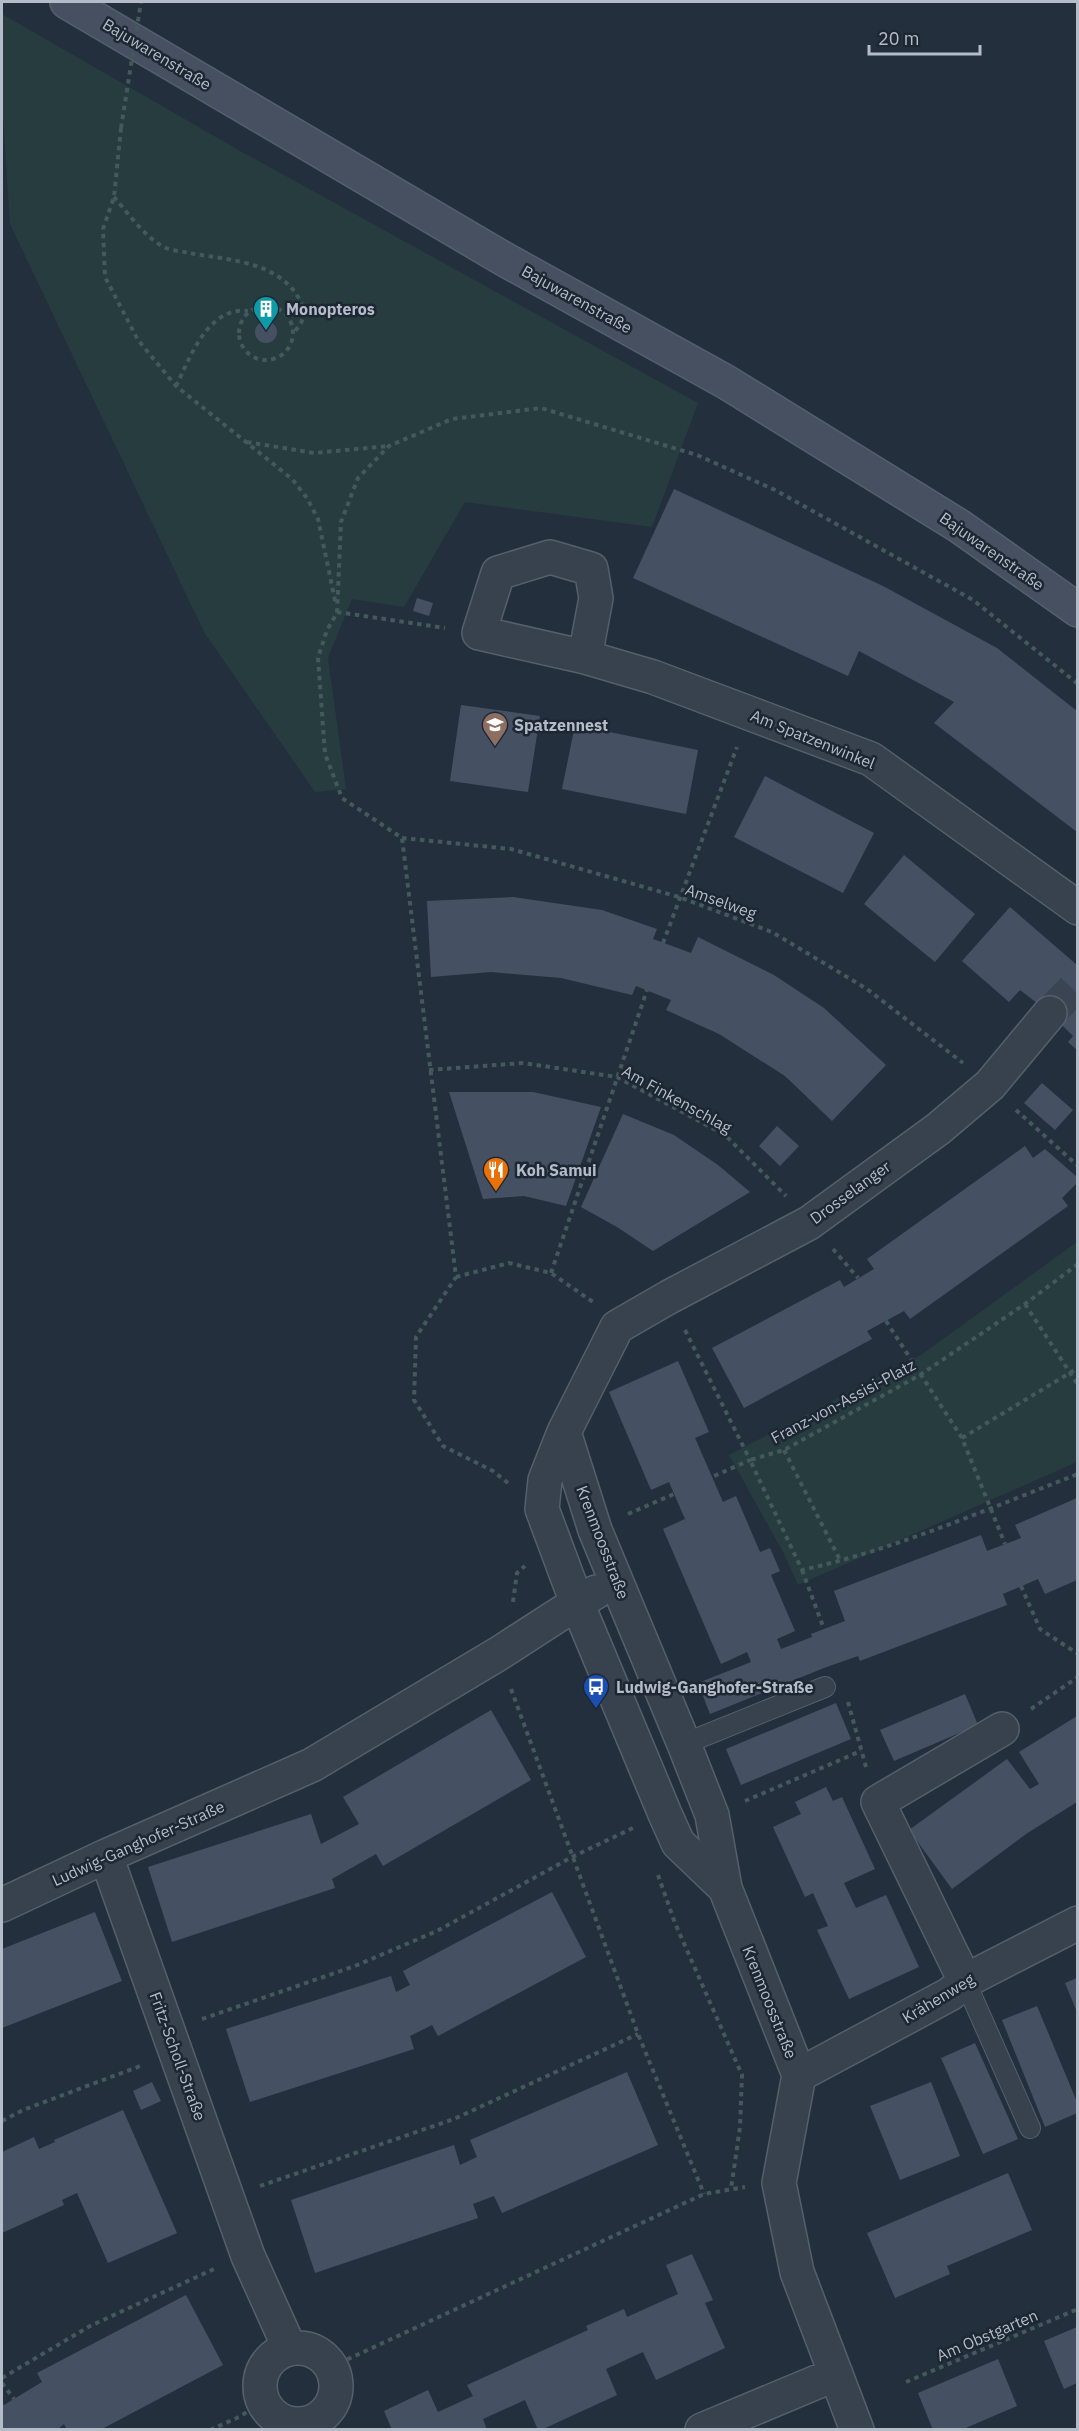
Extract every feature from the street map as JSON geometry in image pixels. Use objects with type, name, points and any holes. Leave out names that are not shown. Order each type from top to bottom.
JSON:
[{"type":"main road","name":"Bajuwarenstraße","points":[[68,2],[504,259],[726,382],[959,526],[1077,610]]},
{"type":"street","points":[[479,633],[498,573],[550,556],[591,569],[596,598],[585,657]]},
{"type":"street","name":"Am Spatzenwinkel","points":[[479,633],[585,657],[653,676],[871,759],[1077,908]]},
{"type":"street","name":"Drosselanger","points":[[617,1327],[809,1223],[938,1129],[990,1085],[1050,1013]]},
{"type":"street","name":"Krenmoosstraße","points":[[617,1327],[564,1432],[545,1480],[542,1509],[577,1603],[678,1843],[724,1888]]},
{"type":"street","name":"Krenmoosstraße","points":[[564,1432],[595,1530],[712,1815],[724,1888],[799,2075],[779,2183],[797,2272],[857,2430]]},
{"type":"street","name":"Ludwig-Ganghofer-Straße","points":[[2,1905],[106,1856],[312,1765],[498,1654],[577,1603],[617,1582]]},
{"type":"street","points":[[965,1981],[878,1802],[1002,1729]]},
{"type":"street","name":"Fritz-Scholl-Straße","points":[[106,1856],[248,2256],[289,2348]]},
{"type":"street","name":"Krähenweg","points":[[799,2075],[950,1994],[965,1981],[1077,1923]]},
{"type":"street","points":[[289,2348],[313,2350],[324,2357],[336,2378],[333,2402],[315,2420],[304,2424],[291,2424],[269,2413],[259,2391],[259,2379],[269,2359],[289,2348]]},
{"type":"street","points":[[702,2430],[836,2374]]},
{"type":"lane","points":[[684,1744],[825,1686]]},
{"type":"lane","points":[[965,1981],[1030,2128]]},
{"type":"path","points":[[141,2],[114,197],[103,229],[105,277],[138,340],[176,387],[292,479],[307,498],[318,519],[337,613]]},
{"type":"path","points":[[114,197],[139,227],[166,248],[260,265],[285,281],[295,292],[304,312],[302,323],[293,334]]},
{"type":"path","points":[[176,387],[199,341],[219,318],[228,312],[249,311],[265,305],[282,310],[289,317],[293,334],[292,343],[280,357],[271,360],[253,357],[241,344],[238,336],[242,318],[249,311]]},
{"type":"path","points":[[245,442],[314,453],[389,446],[452,419],[541,408],[697,455],[775,490],[973,600],[1077,684]]},
{"type":"path","points":[[389,446],[358,478],[341,522],[337,613],[327,630],[318,658],[324,754],[342,798],[402,838],[456,1277],[416,1337],[414,1400],[443,1446],[493,1471],[542,1509]]},
{"type":"path","points":[[337,613],[479,633]]},
{"type":"path","points":[[663,943],[750,713]]},
{"type":"path","name":"Amselweg","points":[[402,838],[511,849],[679,897],[772,932],[867,989],[990,1085],[1077,1166]]},
{"type":"path","points":[[551,1273],[646,990]]},
{"type":"path","name":"Am Finkenschlag","points":[[429,1070],[523,1063],[617,1077],[725,1135],[793,1203],[809,1223]]},
{"type":"path","points":[[456,1277],[508,1263],[551,1273],[609,1312],[617,1327]]},
{"type":"path","name":"Franz-von-Assisi-Platz","points":[[711,1477],[750,1460],[784,1450],[920,1375],[1024,1304],[1077,1264]]},
{"type":"path","points":[[669,1297],[802,1570],[825,1629]]},
{"type":"path","points":[[1024,1304],[1077,1384]]},
{"type":"path","points":[[886,1321],[962,1438],[1005,1544]]},
{"type":"path","points":[[962,1438],[1077,1368]]},
{"type":"path","points":[[784,1450],[841,1562]]},
{"type":"path","points":[[802,1570],[841,1562],[1077,1474]]},
{"type":"path","points":[[595,1530],[674,1494]]},
{"type":"path","points":[[1021,1586],[1040,1629],[1077,1654]]},
{"type":"path","points":[[498,1654],[638,2034],[704,2194]]},
{"type":"path","points":[[1002,1729],[1077,1677]]},
{"type":"path","points":[[847,1697],[861,1751],[878,1802]]},
{"type":"path","points":[[712,1815],[861,1751]]},
{"type":"path","points":[[2,2121],[23,2110],[177,2052],[195,2021],[355,1966],[438,1931],[572,1857],[665,1814]]},
{"type":"path","points":[[228,2198],[454,2119],[638,2034]]},
{"type":"path","points":[[331,2367],[704,2194],[779,2183]]},
{"type":"path","points":[[2,2378],[90,2326],[218,2267],[248,2256]]},
{"type":"path","name":"Am Obstgarten","points":[[906,2382],[1077,2309]]},
{"type":"path","points":[[2,2383],[14,2399]]},
{"type":"path","points":[[210,2430],[263,2402]]},
{"type":"green space","points":[[2,14],[242,152],[698,403],[652,527],[465,502],[404,607],[352,599],[328,658],[346,789],[315,792],[204,632],[10,224],[2,102]]},
{"type":"green space","points":[[1077,1242],[1077,1462],[798,1585],[784,1554],[729,1455],[921,1355]]},
{"type":"building","name":"Monopteros","points":[[266,321],[274,324],[277,332],[274,340],[266,343],[258,340],[255,332],[258,324]]},
{"type":"building","points":[[674,489],[883,586],[997,648],[1077,711],[1077,832],[934,723],[954,702],[859,651],[848,676],[633,578]]},
{"type":"building","points":[[417,598],[433,603],[429,616],[413,611]]},
{"type":"building","name":"Spatzennest","points":[[461,705],[540,716],[528,792],[450,781]]},
{"type":"building","points":[[575,725],[698,750],[686,814],[562,789]]},
{"type":"building","points":[[765,776],[874,833],[843,893],[734,837]]},
{"type":"building","points":[[904,855],[975,914],[935,962],[864,904]]},
{"type":"building","points":[[513,897],[602,910],[657,929],[653,939],[691,953],[698,937],[774,975],[824,1008],[886,1065],[832,1121],[785,1076],[719,1034],[666,1010],[671,1000],[636,986],[632,995],[561,978],[491,972],[431,977],[427,901]]},
{"type":"building","points":[[1010,907],[1077,965],[1077,1050],[1068,1042],[1073,1036],[1050,1013],[1020,990],[1009,1002],[962,961]]},
{"type":"building","points":[[1042,1083],[1073,1110],[1055,1130],[1024,1103]]},
{"type":"building","points":[[449,1092],[533,1092],[601,1107],[566,1206],[524,1196],[483,1199]]},
{"type":"building","points":[[623,1114],[674,1135],[718,1165],[750,1192],[653,1251],[581,1207]]},
{"type":"building","points":[[777,1126],[799,1146],[780,1166],[759,1146]]},
{"type":"building","points":[[1025,1146],[1033,1158],[1045,1149],[1077,1177],[1077,1183],[1062,1198],[1068,1206],[910,1319],[904,1311],[867,1331],[872,1339],[744,1408],[712,1348],[840,1280],[844,1287],[874,1269],[867,1259]]},
{"type":"building","points":[[678,1361],[709,1432],[695,1438],[723,1502],[736,1496],[760,1552],[770,1548],[780,1571],[771,1575],[795,1631],[777,1639],[781,1649],[845,1621],[834,1591],[981,1535],[987,1551],[1021,1538],[1015,1525],[1077,1498],[1077,1580],[1045,1594],[1038,1579],[1003,1594],[1007,1605],[860,1661],[858,1656],[824,1668],[710,1714],[698,1683],[751,1662],[747,1652],[721,1664],[663,1529],[685,1519],[669,1482],[651,1490],[609,1392]]},
{"type":"building","points":[[965,1694],[978,1725],[894,1761],[880,1730]]},
{"type":"building","points":[[836,1703],[851,1739],[741,1785],[726,1749]]},
{"type":"building","points":[[491,1710],[531,1780],[383,1866],[376,1854],[332,1879],[335,1888],[172,1942],[148,1867],[311,1814],[321,1844],[359,1824],[343,1797]]},
{"type":"building","points":[[1077,1716],[1077,1802],[1026,1834],[952,1889],[909,1830],[1007,1759],[1030,1789],[1039,1784],[1019,1752]]},
{"type":"building","points":[[826,1787],[833,1801],[842,1797],[875,1869],[844,1883],[856,1908],[886,1895],[919,1967],[849,1999],[817,1930],[828,1926],[813,1893],[805,1897],[773,1827],[801,1814],[795,1802]]},
{"type":"building","points":[[552,1892],[586,1957],[438,2036],[432,2025],[410,2036],[414,2049],[250,2102],[226,2029],[391,1976],[396,1992],[410,1985],[403,1971]]},
{"type":"building","points":[[95,1912],[122,1981],[2,2028],[2,1949]]},
{"type":"building","points":[[1077,1978],[1077,2012],[1065,1983]]},
{"type":"building","points":[[1037,2006],[1077,2102],[1077,2113],[1045,2127],[1002,2020]]},
{"type":"building","points":[[975,2043],[1018,2139],[983,2154],[941,2058]]},
{"type":"building","points":[[627,2072],[658,2145],[502,2213],[494,2196],[473,2204],[478,2218],[315,2273],[291,2200],[454,2145],[460,2165],[477,2157],[470,2140]]},
{"type":"building","points":[[152,2082],[161,2101],[141,2110],[133,2091]]},
{"type":"building","points":[[931,2082],[960,2156],[900,2180],[870,2106]]},
{"type":"building","points":[[123,2110],[177,2233],[108,2263],[77,2193],[62,2200],[64,2205],[2,2233],[2,2152],[34,2137],[39,2149],[55,2142],[54,2140]]},
{"type":"building","points":[[1008,2173],[1032,2230],[947,2266],[950,2274],[895,2298],[867,2233]]},
{"type":"building","points":[[692,2254],[713,2300],[705,2303],[725,2348],[656,2380],[643,2352],[606,2369],[617,2395],[541,2430],[538,2430],[525,2400],[483,2419],[487,2430],[392,2430],[384,2411],[428,2390],[438,2412],[473,2396],[467,2385],[588,2330],[586,2326],[624,2309],[627,2317],[678,2294],[666,2265]]},
{"type":"building","points":[[186,2295],[223,2365],[100,2430],[67,2430],[64,2424],[57,2430],[2,2430],[2,2403],[4,2405],[42,2382],[37,2373]]},
{"type":"building","points":[[1077,2327],[1077,2383],[1064,2389],[1044,2341]]},
{"type":"building","points":[[998,2359],[1017,2406],[961,2430],[933,2430],[918,2393]]},
{"type":"tunnel","points":[[1050,1013],[1078,984]]},
{"type":"place","name":"Monopteros","points":[[266,332]]},
{"type":"place","name":"Spatzennest","points":[[495,748]]},
{"type":"place","name":"Koh Samui","points":[[496,1193]]},
{"type":"place","name":"Ludwig-Ganghofer-Straße","points":[[596,1710]]}]
